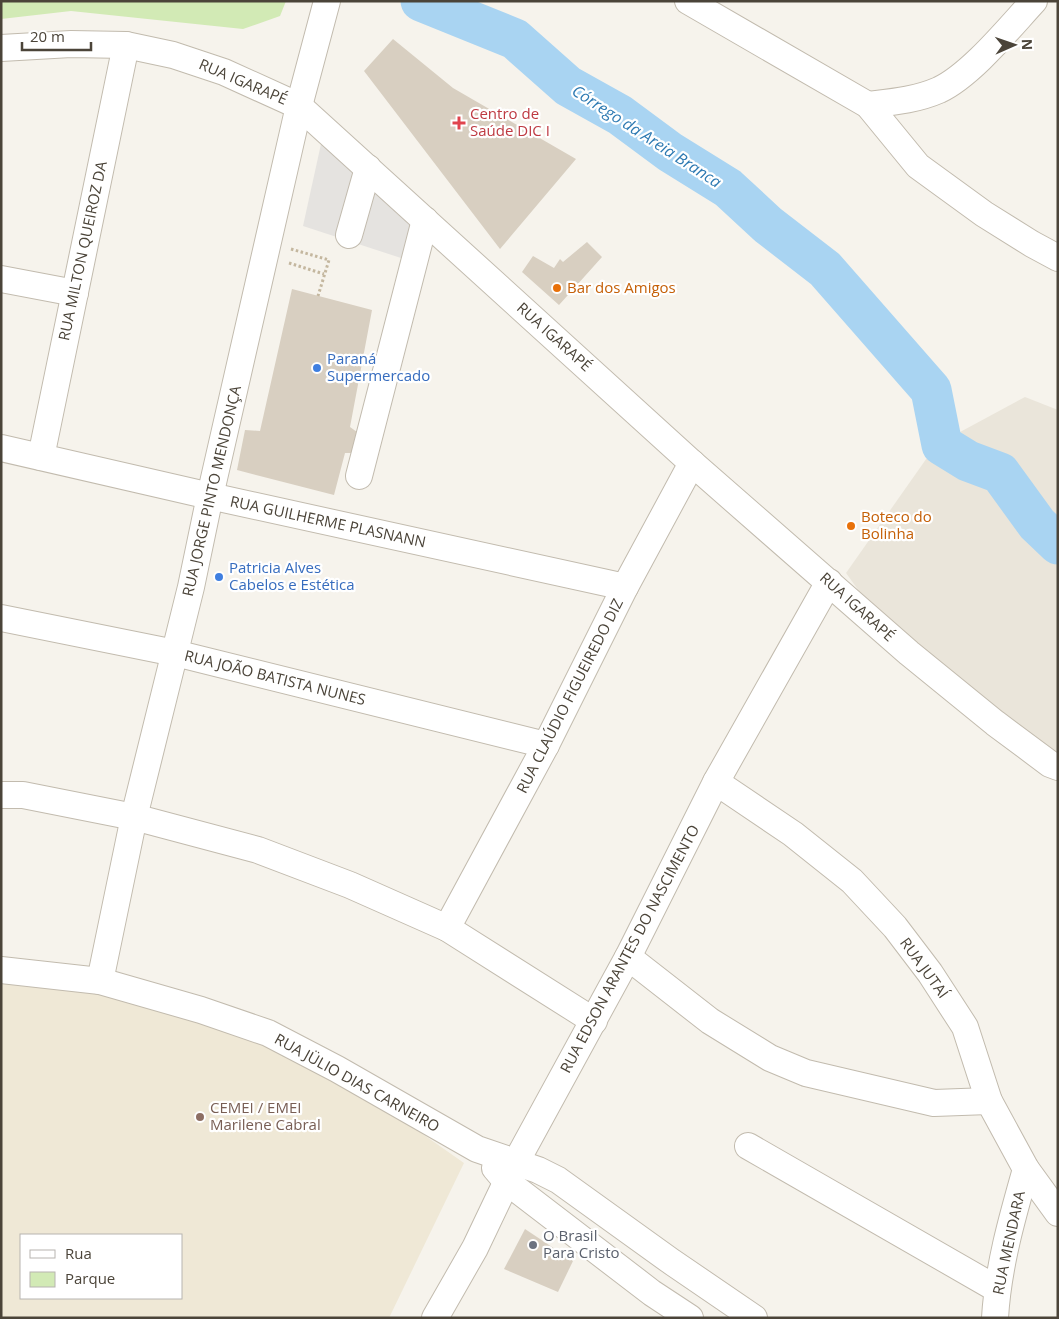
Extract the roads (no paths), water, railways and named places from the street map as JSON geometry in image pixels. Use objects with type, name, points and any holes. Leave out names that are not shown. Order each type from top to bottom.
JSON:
[{"type":"street","name":"RUA JORGE PINTO MENDONÇA","points":[[100,981],[134,817],[175,653],[299,106],[328,1]]},
{"type":"street","points":[[688,1],[868,105],[918,166],[998,223],[1058,258]]},
{"type":"street","points":[[868,105],[905,101],[941,89],[967,72],[1034,1]]},
{"type":"street","name":"RUA IGARAPÉ","points":[[1,48],[71,44],[126,45],[173,55],[224,72],[299,106],[692,463],[909,653],[1055,770]]},
{"type":"street","name":"RUA MILTON QUEIROZ DA","points":[[41,457],[126,45]]},
{"type":"street","points":[[350,236],[368,168]]},
{"type":"street","points":[[359,476],[425,220]]},
{"type":"street","points":[[1,278],[75,293]]},
{"type":"street","name":"RUA GUILHERME PLASNANN","points":[[1,448],[625,588]]},
{"type":"street","name":"RUA CLAÚDIO FIGUEIREDO DIZ","points":[[448,928],[546,745],[625,588],[692,463]]},
{"type":"street","name":"RUA EDSON ARANTES DO NASCIMENTO","points":[[435,1318],[475,1248],[511,1171],[628,957],[716,782],[829,582]]},
{"type":"street","name":"RUA JOÃO BATISTA NUNES","points":[[1,618],[175,653],[546,745]]},
{"type":"street","name":"RUA JUTAÍ","points":[[716,782],[793,834],[852,881],[895,927],[930,973],[965,1027],[990,1101],[1026,1169],[1058,1213]]},
{"type":"street","points":[[1,795],[23,795],[134,817],[258,850],[350,885],[448,928],[594,1021]]},
{"type":"street","points":[[628,957],[710,1020],[770,1058],[806,1073],[934,1103],[990,1101]]},
{"type":"street","name":"RUA JÜLIO DIAS CARNEIRO","points":[[1,970],[24,971],[100,981],[201,1010],[268,1033],[337,1069],[477,1149],[511,1171],[651,1305],[690,1318]]},
{"type":"street","points":[[748,1146],[997,1289]]},
{"type":"street","name":"RUA MENDARA","points":[[995,1318],[997,1289],[1009,1226],[1026,1169]]},
{"type":"street","points":[[511,1171],[538,1170],[558,1180],[754,1318]]},
{"type":"waterway","name":"Córrego da Areia Branca","points":[[421,1],[515,39],[568,86],[620,115],[670,152],[728,188],[768,225],[825,269],[931,390],[942,445],[968,461],[1000,473],[1037,524],[1058,544]]},
{"type":"place","name":"Centro de Saúde DIC I","points":[[459,123]]},
{"type":"place","name":"Bar dos Amigos","points":[[557,288]]},
{"type":"place","name":"Paraná Supermercado","points":[[317,368]]},
{"type":"place","name":"Boteco do Bolinha","points":[[851,526]]},
{"type":"place","name":"Patricia Alves Cabelos e Estética","points":[[219,577]]},
{"type":"place","name":"CEMEI / EMEI Marilene Cabral","points":[[200,1117]]},
{"type":"place","name":"O Brasil Para Cristo","points":[[533,1245]]}]
